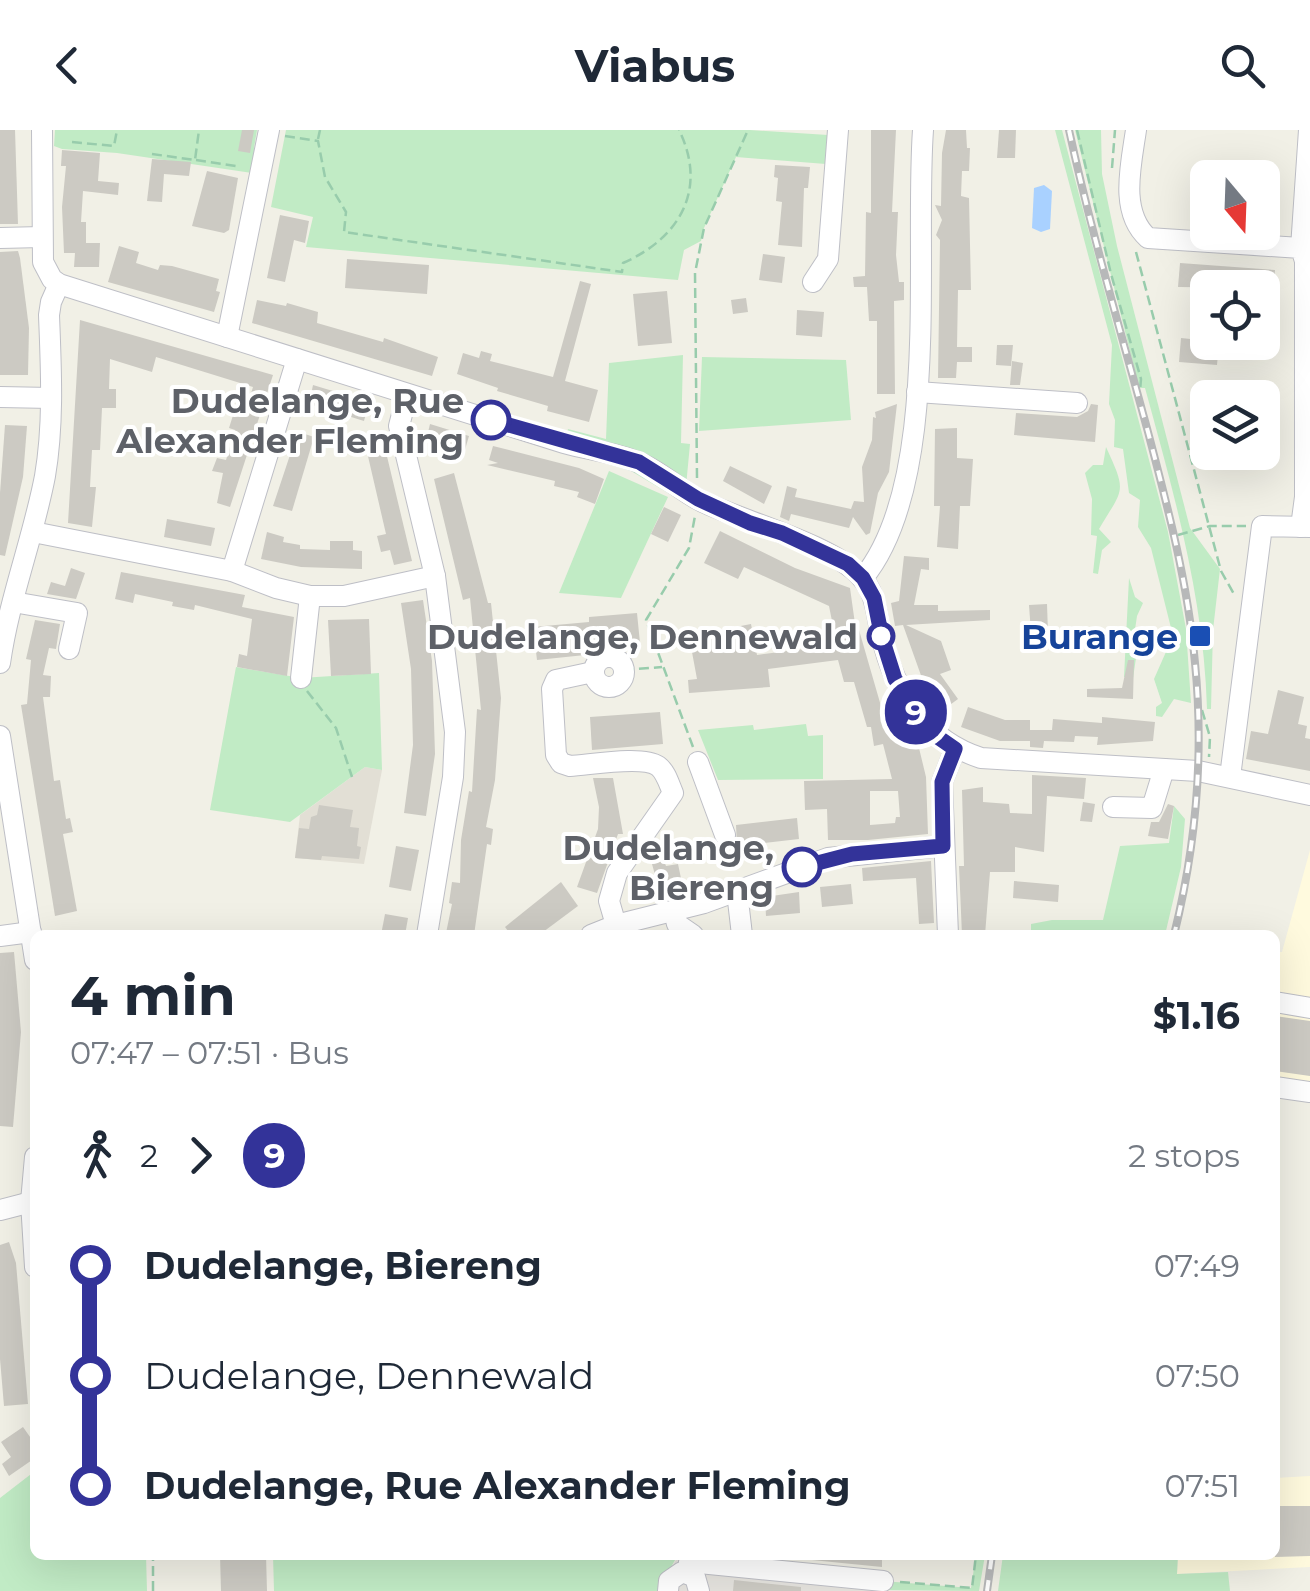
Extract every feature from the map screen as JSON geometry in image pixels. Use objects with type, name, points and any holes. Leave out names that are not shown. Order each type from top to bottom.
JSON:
[{"type":"street","points":[[42,130],[42,237],[46,271],[59,284],[408,395],[639,462],[698,499],[848,564],[863,578],[874,598],[895,679],[924,723],[955,749],[981,758],[1230,777],[1310,794]]},
{"type":"street","points":[[813,282],[828,259],[838,130]]},
{"type":"street","points":[[863,578],[878,559],[912,450],[917,392],[922,130]]},
{"type":"street","points":[[1136,130],[1128,187],[1138,230],[1148,238],[1301,248]]},
{"type":"street","points":[[1230,777],[1262,526],[1306,527],[1305,261],[1301,248],[1308,130]]},
{"type":"street","points":[[226,337],[269,132]]},
{"type":"street","points":[[0,238],[42,237]]},
{"type":"street","points":[[0,663],[46,471],[51,398],[49,314],[59,284]]},
{"type":"street","points":[[232,571],[296,360]]},
{"type":"street","points":[[917,392],[1078,404]]},
{"type":"street","points":[[408,395],[398,426],[434,576],[455,732],[454,778],[427,930]]},
{"type":"street","points":[[0,397],[51,398]]},
{"type":"street","points":[[33,532],[232,571],[310,596],[344,596],[434,576]]},
{"type":"street","points":[[301,678],[310,596]]},
{"type":"street","points":[[13,602],[77,613],[68,650]]},
{"type":"street","points":[[616,925],[609,901],[617,873],[673,794],[664,772],[655,764],[561,763],[556,755],[552,690],[556,680],[593,672],[600,659],[610,657],[619,661],[624,670]]},
{"type":"street","points":[[0,736],[32,930]]},
{"type":"street","points":[[948,930],[942,782],[955,749]]},
{"type":"street","points":[[698,762],[725,835]]},
{"type":"street","points":[[1113,807],[1152,808],[1164,769]]},
{"type":"street","points":[[603,930],[737,892],[828,858],[943,846]]},
{"type":"street","points":[[737,892],[741,930]]},
{"type":"street","points":[[674,912],[677,924],[686,930]]},
{"type":"street","points":[[0,936],[30,932]]},
{"type":"street","points":[[1280,1003],[1310,1008]]},
{"type":"street","points":[[1280,1087],[1310,1092]]},
{"type":"street","points":[[0,1210],[30,1202]]},
{"type":"street","points":[[689,1563],[699,1591]]},
{"type":"street","points":[[668,1591],[672,1577],[689,1563],[883,1581]]},
{"type":"path","points":[[72,142],[114,146],[116,130]]},
{"type":"path","points":[[194,160],[198,130]]},
{"type":"path","points":[[320,130],[318,141],[325,177],[346,212],[344,232],[622,272],[623,263],[657,245],[679,220],[689,195],[691,170],[678,130]]},
{"type":"path","points":[[698,762],[646,620],[689,548],[698,499],[695,273],[704,228],[748,130]]},
{"type":"path","points":[[1077,130],[1141,379],[1140,391]]},
{"type":"path","points":[[269,132],[318,141]]},
{"type":"path","points":[[152,154],[236,166]]},
{"type":"path","points":[[1136,252],[1221,571]]},
{"type":"path","points":[[1178,535],[1210,526],[1262,526]]},
{"type":"path","points":[[624,670],[663,667]]},
{"type":"path","points":[[314,704],[336,728],[352,777]]},
{"type":"path","points":[[1202,710],[1210,736],[1209,765]]},
{"type":"path","points":[[153,1560],[153,1591]]},
{"type":"path","points":[[883,1581],[972,1588],[975,1560]]},
{"type":"shaded area","points":[[365,767],[382,770],[364,864],[295,858],[300,815]]},
{"type":"shaded area","points":[[1310,850],[1310,1098],[1280,1095],[1282,952]]},
{"type":"shaded area","points":[[1310,1476],[1310,1567],[1177,1574],[1178,1560],[1280,1560],[1280,1478]]},
{"type":"shaded area","points":[[676,1560],[888,1591],[664,1591],[664,1579]]},
{"type":"green space","points":[[55,130],[257,130],[252,173],[62,149],[54,146]]},
{"type":"green space","points":[[286,130],[750,130],[828,135],[826,164],[736,157],[701,241],[684,250],[678,280],[306,247],[313,217],[271,207]]},
{"type":"green space","points":[[1055,130],[1062,130],[1168,532],[1186,629],[1191,703],[1174,699],[1162,717],[1156,716],[1156,707],[1162,703],[1154,679],[1173,636],[1151,548],[1138,527],[1140,500],[1129,493],[1123,449],[1114,447],[1115,420],[1109,404],[1112,345]]},
{"type":"green space","points":[[1075,130],[1101,130],[1102,174],[1117,246],[1190,528],[1220,569],[1213,630],[1211,709],[1207,709],[1200,627],[1177,507],[1145,388],[1139,388]]},
{"type":"green space","points":[[683,355],[681,443],[690,444],[685,497],[678,499],[631,471],[610,465],[612,455],[564,443],[568,429],[606,439],[609,363]]},
{"type":"green space","points":[[702,357],[846,360],[851,420],[699,431]]},
{"type":"green space","points":[[1106,447],[1120,489],[1099,529],[1111,542],[1102,550],[1098,574],[1093,573],[1097,536],[1091,535],[1092,499],[1085,473],[1093,465],[1103,465]]},
{"type":"green space","points":[[609,471],[668,497],[621,598],[559,593]]},
{"type":"green space","points":[[1129,578],[1135,597],[1143,603],[1137,616],[1131,657],[1136,658],[1133,678],[1124,677]]},
{"type":"green space","points":[[236,667],[301,678],[379,673],[382,770],[365,767],[290,822],[210,810]]},
{"type":"green space","points":[[806,724],[808,736],[823,735],[823,779],[718,780],[698,730],[753,725],[754,730]]},
{"type":"green space","points":[[1174,806],[1185,819],[1181,867],[1166,930],[1031,930],[1031,924],[1052,920],[1103,920],[1120,846],[1169,843]]},
{"type":"green space","points":[[30,1475],[30,1560],[146,1560],[147,1591],[0,1591],[0,1498]]},
{"type":"green space","points":[[273,1560],[675,1560],[664,1579],[664,1591],[274,1591]]},
{"type":"green space","points":[[975,1560],[984,1560],[979,1591],[881,1590],[883,1581],[971,1588]]},
{"type":"green space","points":[[1002,1560],[1178,1560],[1177,1574],[1228,1572],[1230,1591],[998,1591]]},
{"type":"water","points":[[1044,185],[1052,191],[1050,229],[1041,232],[1032,228],[1034,188]]},
{"type":"building","points":[[0,130],[15,130],[18,224],[0,224]]},
{"type":"building","points":[[242,130],[254,130],[250,153],[238,151]]},
{"type":"building","points":[[871,130],[896,130],[892,212],[898,212],[896,255],[899,282],[904,282],[904,300],[894,301],[895,394],[877,394],[877,321],[869,321],[867,287],[854,287],[853,277],[865,276],[866,212],[871,213]]},
{"type":"building","points":[[946,130],[966,130],[970,148],[969,171],[962,171],[961,196],[969,198],[971,290],[958,290],[957,347],[972,347],[972,362],[957,362],[956,378],[938,378],[940,240],[936,235],[942,220],[935,205],[941,206]]},
{"type":"building","points":[[999,130],[1016,130],[1015,158],[997,158]]},
{"type":"building","points":[[62,150],[100,153],[98,181],[119,183],[118,195],[83,191],[81,222],[86,222],[86,243],[100,243],[99,267],[74,267],[75,253],[64,253],[62,207],[66,166],[61,166]]},
{"type":"building","points":[[152,159],[191,162],[189,176],[164,174],[162,202],[147,201]]},
{"type":"building","points":[[775,165],[810,167],[808,188],[804,188],[802,247],[778,245],[782,202],[776,201]]},
{"type":"building","points":[[207,171],[238,178],[229,230],[224,233],[192,226]]},
{"type":"building","points":[[280,215],[309,221],[305,243],[294,240],[285,282],[267,278]]},
{"type":"building","points":[[119,246],[139,252],[136,263],[158,270],[160,265],[172,266],[219,279],[214,312],[108,282]]},
{"type":"building","points":[[18,251],[20,258],[29,328],[28,375],[0,375],[0,252]]},
{"type":"building","points":[[763,254],[785,257],[782,283],[759,280]]},
{"type":"building","points":[[347,259],[429,265],[427,294],[345,288]]},
{"type":"building","points":[[1180,263],[1275,270],[1190,270],[1190,287],[1178,287]]},
{"type":"building","points":[[580,281],[591,284],[565,381],[598,390],[589,422],[547,411],[548,406],[457,374],[463,353],[479,358],[481,351],[492,354],[490,361],[553,377]]},
{"type":"building","points":[[667,291],[672,343],[638,346],[633,294]]},
{"type":"building","points":[[746,298],[748,312],[733,314],[731,300]]},
{"type":"building","points":[[257,300],[318,312],[317,323],[383,342],[384,338],[438,357],[432,376],[252,323]]},
{"type":"building","points":[[797,310],[824,312],[822,337],[796,335]]},
{"type":"building","points":[[80,320],[273,375],[230,507],[217,503],[223,473],[212,471],[217,458],[226,460],[235,430],[229,428],[235,409],[245,413],[253,387],[156,357],[152,372],[110,359],[109,389],[116,389],[116,408],[102,408],[100,450],[92,450],[90,487],[96,487],[92,527],[68,523]]},
{"type":"building","points":[[1181,338],[1190,339],[1190,360],[1217,360],[1217,365],[1179,362]]},
{"type":"building","points":[[997,345],[1013,345],[1011,366],[996,365]]},
{"type":"building","points":[[1012,361],[1023,363],[1020,385],[1010,385]]},
{"type":"building","points":[[313,385],[369,402],[364,421],[309,404]]},
{"type":"building","points":[[897,404],[889,472],[878,493],[870,533],[866,535],[853,517],[849,528],[791,514],[789,521],[780,517],[787,486],[797,489],[795,497],[851,509],[854,501],[864,502],[862,467],[872,440],[873,417],[876,418],[875,412]]},
{"type":"building","points":[[1091,404],[1098,405],[1095,442],[1014,435],[1016,413],[1077,417],[1088,411]]},
{"type":"building","points":[[430,424],[469,436],[464,453],[426,441]]},
{"type":"building","points":[[5,425],[27,426],[23,477],[5,556],[0,555],[0,493]]},
{"type":"building","points":[[957,428],[957,458],[973,459],[970,506],[960,506],[958,549],[937,547],[940,506],[934,506],[935,429]]},
{"type":"building","points":[[297,434],[314,437],[292,511],[273,506]]},
{"type":"building","points":[[493,446],[579,468],[604,479],[595,504],[577,497],[579,492],[554,486],[555,481],[487,465],[498,463],[489,460]]},
{"type":"building","points":[[385,448],[412,561],[394,565],[390,550],[381,552],[377,536],[386,534],[367,452]]},
{"type":"building","points":[[730,466],[772,486],[764,504],[723,481]]},
{"type":"building","points":[[454,473],[491,603],[501,698],[495,780],[486,827],[493,829],[491,845],[487,844],[475,930],[447,930],[452,882],[460,883],[461,840],[469,791],[472,792],[477,709],[481,710],[470,598],[463,600],[434,479]]},
{"type":"building","points":[[664,507],[681,515],[668,542],[651,534]]},
{"type":"building","points":[[167,519],[215,528],[211,546],[164,537]]},
{"type":"building","points":[[720,531],[795,568],[850,588],[856,631],[859,630],[883,713],[896,708],[913,749],[919,748],[926,777],[928,834],[828,840],[827,809],[805,810],[804,781],[892,779],[883,744],[874,746],[854,682],[844,682],[838,660],[768,669],[770,687],[689,693],[688,680],[697,679],[689,636],[751,624],[757,655],[819,647],[833,643],[829,637],[835,636],[829,606],[744,567],[738,579],[704,563]],"holes":[[[870,791],[898,791],[900,817],[896,817],[895,823],[870,825]]]},
{"type":"building","points":[[267,532],[284,537],[283,542],[300,545],[300,549],[330,550],[330,541],[353,541],[353,550],[362,551],[362,569],[301,567],[261,559]]},
{"type":"building","points":[[904,556],[929,558],[929,570],[921,569],[914,605],[938,605],[938,611],[990,610],[990,620],[906,625],[941,641],[951,670],[940,674],[958,699],[943,710],[923,681],[903,625],[895,626],[891,603],[899,601]]},
{"type":"building","points":[[71,568],[85,573],[76,599],[47,594],[51,582],[65,586]]},
{"type":"building","points":[[121,572],[245,595],[242,607],[294,617],[287,676],[237,667],[239,654],[247,656],[252,619],[195,605],[194,610],[172,606],[173,602],[135,594],[133,603],[115,599]]},
{"type":"building","points":[[423,600],[432,661],[435,754],[426,816],[404,813],[413,745],[411,669],[401,603]]},
{"type":"building","points":[[1047,604],[1048,633],[1031,633],[1029,605]]},
{"type":"building","points":[[637,613],[640,643],[584,646],[585,655],[537,660],[533,627]]},
{"type":"building","points":[[369,619],[371,674],[331,676],[328,620]]},
{"type":"building","points":[[35,620],[60,624],[56,649],[49,648],[43,675],[51,676],[50,697],[43,697],[54,781],[60,780],[66,819],[70,818],[73,832],[63,834],[77,911],[55,916],[21,705],[27,704],[31,660],[26,659]]},
{"type":"building","points":[[1128,660],[1134,660],[1133,699],[1087,697],[1087,689],[1122,688]]},
{"type":"building","points":[[1278,690],[1304,697],[1298,724],[1307,726],[1310,771],[1246,759],[1251,731],[1268,734]]},
{"type":"building","points":[[968,707],[1005,720],[1030,720],[1030,730],[1052,730],[1053,719],[1102,723],[1102,717],[1155,722],[1153,741],[1097,745],[1098,737],[1075,736],[1074,742],[1044,741],[1043,748],[1030,747],[1030,741],[1000,741],[961,727]]},
{"type":"building","points":[[660,712],[663,744],[592,750],[590,717]]},
{"type":"building","points":[[1032,775],[1086,778],[1084,799],[1047,796],[1044,852],[1015,847],[1015,872],[990,872],[985,930],[962,930],[962,790],[983,787],[983,802],[1009,804],[1010,813],[1032,814]]},
{"type":"building","points":[[593,778],[613,778],[623,834],[618,834],[597,893],[577,887],[598,829],[599,807]]},
{"type":"building","points":[[1083,802],[1095,804],[1092,822],[1080,821]]},
{"type":"building","points":[[1168,804],[1174,806],[1168,839],[1148,836],[1151,822],[1159,822]]},
{"type":"building","points":[[319,805],[353,810],[350,827],[359,828],[359,859],[295,858],[299,828],[309,829]]},
{"type":"building","points":[[797,818],[799,839],[737,846],[736,825]]},
{"type":"building","points":[[396,846],[419,850],[411,891],[389,887]]},
{"type":"building","points":[[664,861],[666,866],[678,864],[682,883],[672,889],[659,889],[652,864]]},
{"type":"building","points":[[931,861],[934,923],[919,924],[916,878],[863,881],[862,868]]},
{"type":"building","points":[[1014,881],[1059,885],[1058,902],[1013,898]]},
{"type":"building","points":[[561,882],[578,906],[546,930],[505,927]]},
{"type":"building","points":[[851,884],[853,904],[822,907],[820,887]]},
{"type":"building","points":[[799,892],[800,913],[766,916],[765,897]]},
{"type":"building","points":[[385,914],[408,918],[406,930],[382,930]]},
{"type":"building","points":[[14,952],[21,1032],[13,1127],[0,1126],[0,953]]},
{"type":"building","points":[[1280,1017],[1310,1021],[1310,1076],[1280,1072]]},
{"type":"building","points":[[9,1242],[16,1263],[28,1404],[4,1406],[0,1245]]},
{"type":"building","points":[[23,1427],[30,1437],[30,1461],[9,1476],[2,1464],[11,1457],[1,1442]]},
{"type":"building","points":[[1280,1506],[1310,1506],[1310,1556],[1280,1557]]},
{"type":"building","points":[[220,1560],[266,1560],[267,1591],[221,1591]]},
{"type":"building","points":[[812,1560],[882,1560],[882,1567]]},
{"type":"building","points":[[734,1580],[801,1587],[801,1591],[733,1591]]},
{"type":"railway","points":[[1069,130],[1170,518],[1192,634],[1199,731],[1196,800],[1175,930]]},
{"type":"railway","points":[[987,1591],[991,1560]]},
{"type":"bus line","name":"9","points":[[491,420],[639,462],[698,499],[848,564],[863,578],[874,598],[895,679],[932,733],[955,749],[942,782],[943,846],[852,854],[802,867]]},
{"type":"place","name":"Dudelange, Rue Alexander Fleming","points":[[491,420]]},
{"type":"place","name":"Dudelange, Dennewald","points":[[881,636]]},
{"type":"place","name":"Burange","points":[[1200,636]]},
{"type":"place","name":"Dudelange, Biereng","points":[[802,867]]}]
